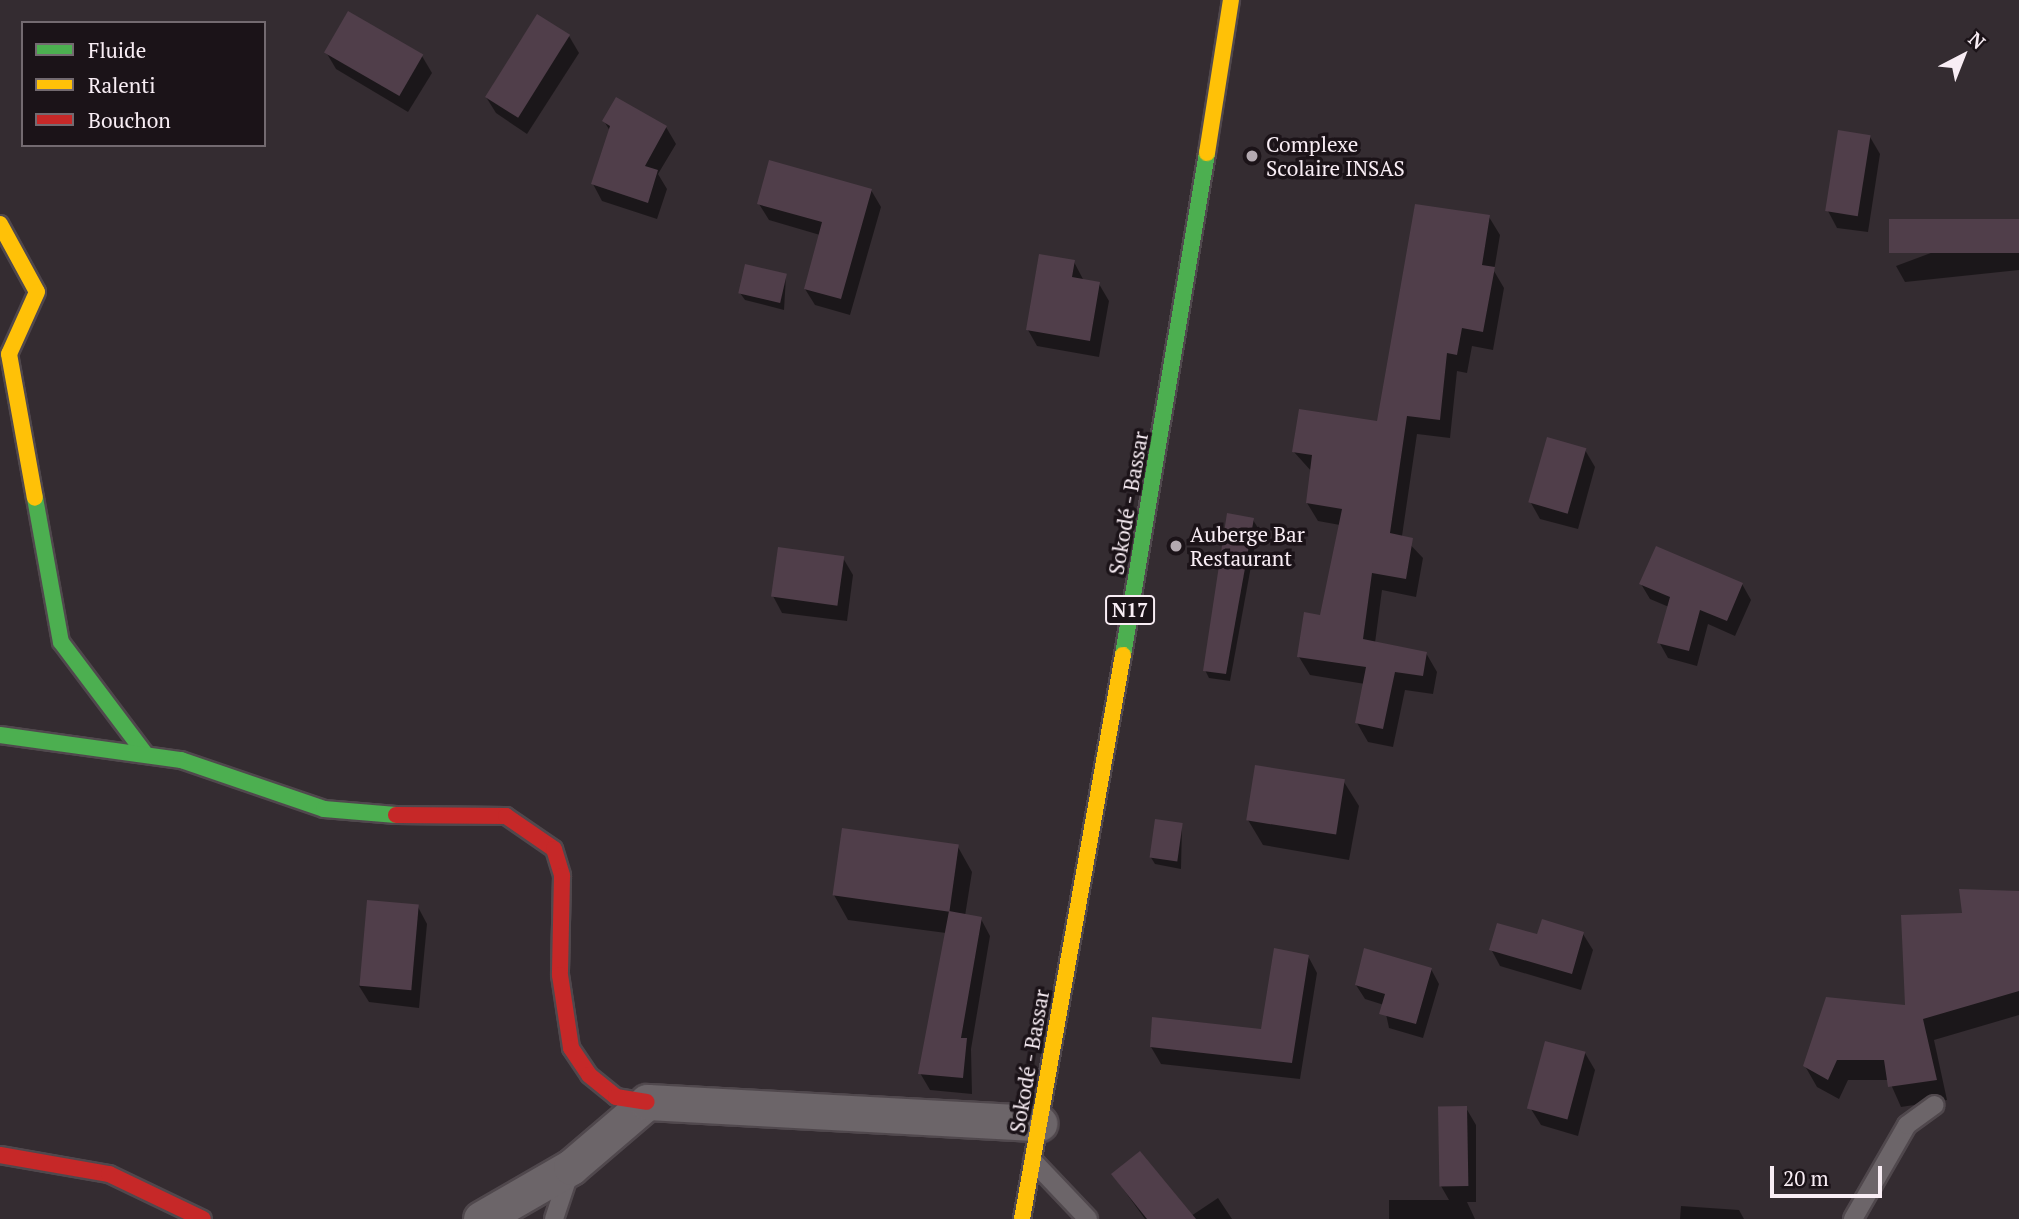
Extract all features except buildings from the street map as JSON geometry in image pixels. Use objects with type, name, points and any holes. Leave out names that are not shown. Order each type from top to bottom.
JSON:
[{"type":"street","name":"Sokodé - Bassar","points":[[1022,1219],[1168,401],[1231,0]]},
{"type":"street","points":[[0,224],[37,292],[9,354],[61,642],[144,752]]},
{"type":"street","points":[[0,735],[144,752],[324,809],[427,818],[485,814],[530,827],[554,849],[562,876],[559,975],[571,1048],[589,1075],[616,1097],[648,1102],[1039,1123]]},
{"type":"street","points":[[481,1219],[571,1167],[648,1102]]},
{"type":"street","points":[[0,1155],[109,1174],[203,1219]]},
{"type":"lane","points":[[1853,1219],[1907,1125],[1935,1105]]},
{"type":"lane","points":[[1032,1160],[1088,1219]]},
{"type":"lane","points":[[554,1219],[571,1167]]},
{"type":"traffic: fast","points":[[1123,655],[1207,153]]},
{"type":"traffic: fast","points":[[35,498],[61,642],[144,752]]},
{"type":"traffic: fast","points":[[0,735],[181,760],[324,809],[396,815]]},
{"type":"traffic: slow","points":[[1207,153],[1231,0]]},
{"type":"traffic: slow","points":[[0,224],[37,292],[9,354],[35,498]]},
{"type":"traffic: slow","points":[[1022,1219],[1123,655]]},
{"type":"traffic: jam","points":[[396,815],[506,816],[554,849],[562,876],[560,975],[571,1048],[589,1075],[616,1097],[647,1102]]},
{"type":"traffic: jam","points":[[0,1155],[109,1174],[203,1219]]},
{"type":"place","name":"Complexe Scolaire INSAS","points":[[1252,156]]},
{"type":"place","name":"Auberge Bar Restaurant","points":[[1176,546]]}]
